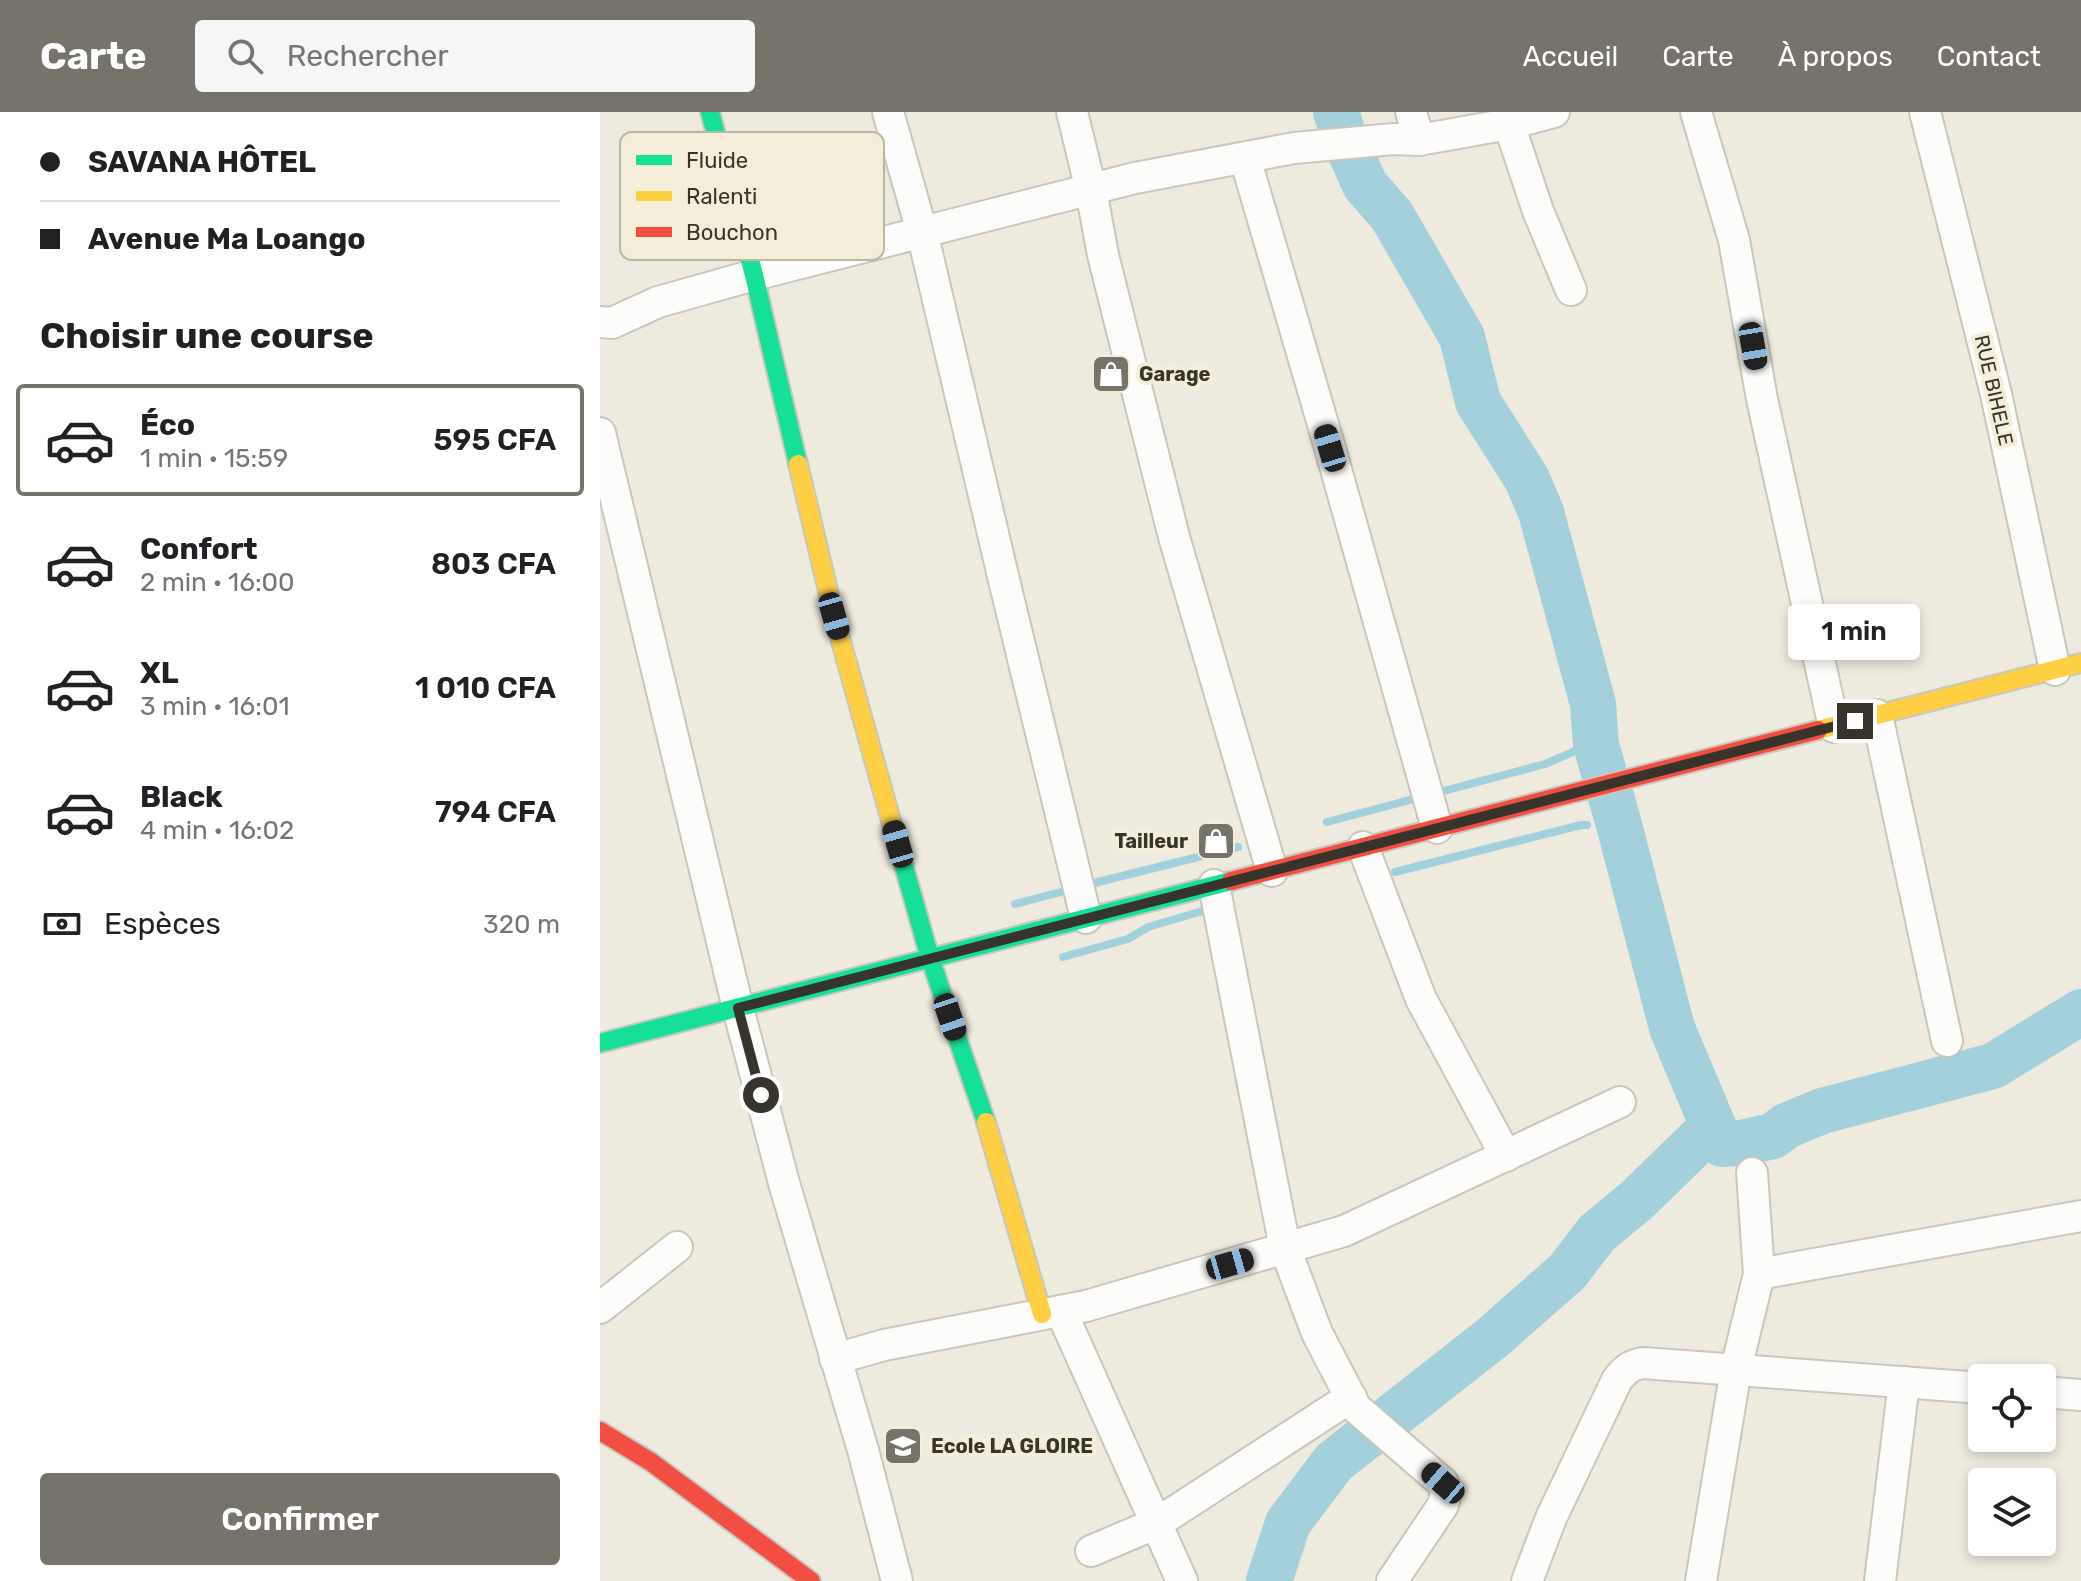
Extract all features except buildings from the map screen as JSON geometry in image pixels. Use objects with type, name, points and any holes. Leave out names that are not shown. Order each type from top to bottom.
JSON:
[{"type":"main road","points":[[710,112],[715,132]]},
{"type":"main road","points":[[750,260],[834,616],[930,958],[1051,1312]]},
{"type":"main road","points":[[600,1043],[1877,715],[2074,668]]},
{"type":"main road","points":[[600,1431],[651,1462],[811,1581]]},
{"type":"street","points":[[888,112],[922,232],[1086,918]]},
{"type":"street","points":[[1072,112],[1103,255],[1174,537],[1272,871]]},
{"type":"street","points":[[884,242],[1135,178],[1294,148],[1394,139],[1415,126],[1509,124],[1554,112]]},
{"type":"street","points":[[1696,112],[1734,240],[1762,399],[1834,727]]},
{"type":"street","name":"RUE BIHELE","points":[[1925,112],[1996,394],[2074,668]]},
{"type":"street","points":[[1509,124],[1538,211],[1571,290]]},
{"type":"street","points":[[1245,158],[1335,463],[1437,828]]},
{"type":"street","points":[[600,322],[612,323],[658,302],[813,260]]},
{"type":"street","points":[[600,433],[738,1008],[784,1183],[863,1450],[897,1581]]},
{"type":"street","points":[[1877,715],[1947,1041]]},
{"type":"street","points":[[1363,847],[1421,999],[1506,1156]]},
{"type":"street","points":[[1214,885],[1285,1248],[1317,1333],[1356,1408],[1443,1483],[1446,1493],[1443,1505],[1392,1581]]},
{"type":"street","points":[[835,1359],[884,1345],[1086,1306],[1344,1231],[1620,1102]]},
{"type":"street","points":[[1701,1581],[1736,1369],[1759,1274],[1752,1173]]},
{"type":"street","points":[[1759,1274],[2081,1216]]},
{"type":"street","points":[[600,1308],[677,1247]]},
{"type":"street","points":[[1051,1312],[1157,1523],[1182,1581]]},
{"type":"street","points":[[1527,1581],[1551,1518],[1617,1380],[1634,1365],[1736,1369],[1968,1387]]},
{"type":"street","points":[[1880,1581],[1904,1382]]},
{"type":"street","points":[[2056,1393],[2081,1395]]},
{"type":"street","points":[[1091,1551],[1157,1523],[1351,1397]]},
{"type":"waterway","points":[[1336,112],[1365,185],[1392,216],[1462,337],[1478,402],[1527,479],[1541,512],[1593,704],[1596,745],[1672,1028],[1713,1126]]},
{"type":"waterway","points":[[1327,822],[1545,764],[1587,746]]},
{"type":"waterway","points":[[1395,872],[1587,825]]},
{"type":"waterway","points":[[1086,885],[1238,847]]},
{"type":"waterway","points":[[1015,904],[1073,889]]},
{"type":"waterway","points":[[1063,957],[1128,939],[1148,927],[1213,908]]},
{"type":"waterway","points":[[1269,1581],[1288,1523],[1334,1462],[1492,1338],[1567,1272],[1597,1233],[1637,1200],[1713,1126],[1722,1144],[1773,1136],[1786,1126],[1822,1111],[1993,1066],[2081,1012]]},
{"type":"traffic: fast","points":[[710,112],[715,132]]},
{"type":"traffic: fast","points":[[750,260],[798,464]]},
{"type":"traffic: fast","points":[[895,835],[930,958],[986,1122]]},
{"type":"traffic: fast","points":[[600,1043],[1231,881]]},
{"type":"traffic: slow","points":[[798,464],[834,616],[895,835]]},
{"type":"traffic: slow","points":[[1818,730],[2081,663]]},
{"type":"traffic: slow","points":[[986,1122],[1042,1314]]},
{"type":"traffic: jam","points":[[1231,881],[1818,730]]},
{"type":"traffic: jam","points":[[600,1431],[651,1462],[811,1581]]},
{"type":"place","name":"Garage","points":[[1111,374]]},
{"type":"place","name":"Tailleur","points":[[1216,841]]},
{"type":"place","name":"Ecole LA GLOIRE","points":[[903,1446]]},
{"type":"route","points":[[761,1095],[738,1008],[1855,721]]}]
